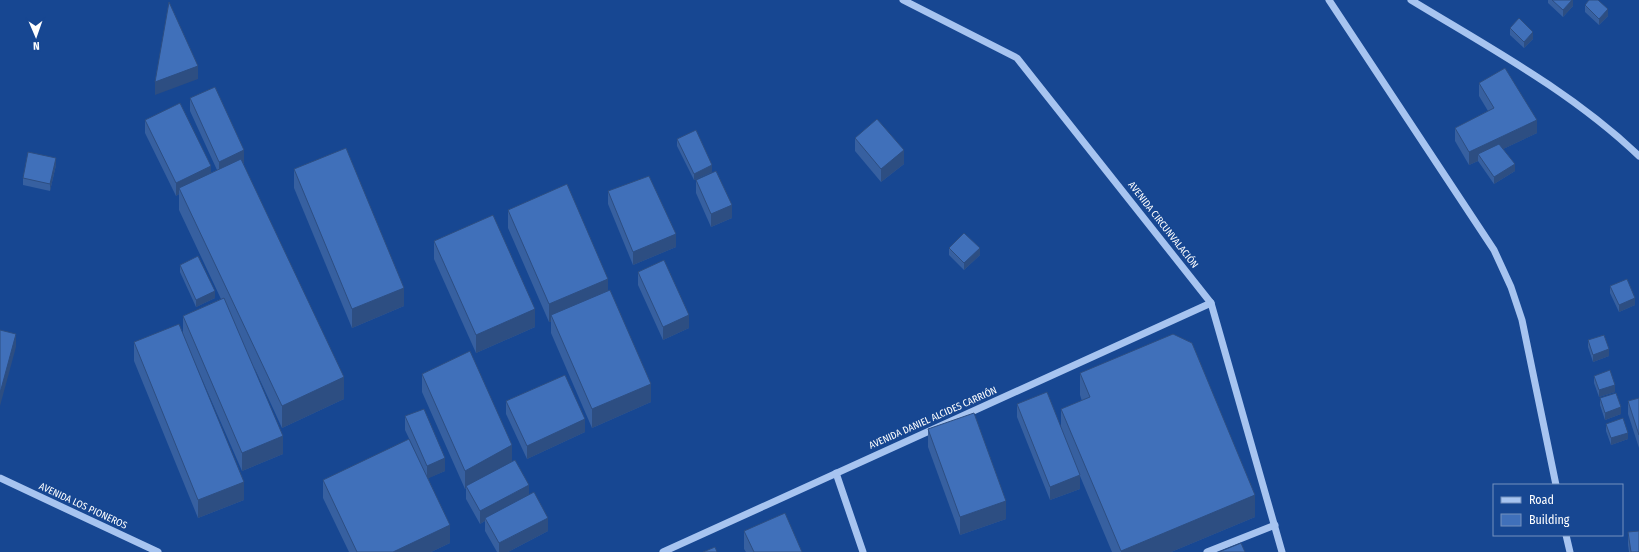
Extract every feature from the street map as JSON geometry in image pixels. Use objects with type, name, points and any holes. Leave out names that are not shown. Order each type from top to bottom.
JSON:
[{"type":"street","name":"AVENIDA CIRCUNVALACIÓN","points":[[903,0],[1017,58],[1211,302],[1282,552]]},
{"type":"street","points":[[1329,0],[1494,250],[1511,287],[1522,320],[1556,484]]},
{"type":"street","points":[[1411,0],[1559,91],[1598,120],[1639,156]]},
{"type":"street","name":"AVENIDA DANIEL ALCIDES CARRIÓN","points":[[663,552],[1211,302]]},
{"type":"street","points":[[836,473],[863,552]]},
{"type":"street","name":"AVENIDA LOS PIONEROS","points":[[0,478],[158,552]]},
{"type":"street","points":[[1207,552],[1275,525]]},
{"type":"street","points":[[1566,536],[1570,552]]},
{"type":"building","points":[[1552,0],[1572,0],[1563,10]]},
{"type":"building","points":[[1589,0],[1598,0],[1608,9],[1599,19],[1585,5]]},
{"type":"building","points":[[169,2],[198,66],[155,82]]},
{"type":"building","points":[[1519,18],[1533,32],[1524,42],[1510,28]]},
{"type":"building","points":[[1505,68],[1537,120],[1469,152],[1455,128],[1494,108],[1479,83]]},
{"type":"building","points":[[215,87],[244,150],[219,162],[190,98]]},
{"type":"building","points":[[180,103],[211,166],[176,183],[145,120]]},
{"type":"building","points":[[877,119],[904,150],[881,169],[855,138]]},
{"type":"building","points":[[696,130],[712,165],[694,174],[677,139]]},
{"type":"building","points":[[1499,144],[1515,164],[1494,177],[1478,154]]},
{"type":"building","points":[[346,148],[404,288],[352,309],[294,169]]},
{"type":"building","points":[[28,152],[56,158],[50,184],[23,178]]},
{"type":"building","points":[[241,159],[344,377],[282,406],[179,188]]},
{"type":"building","points":[[716,171],[732,205],[711,214],[696,180]]},
{"type":"building","points":[[649,176],[676,234],[633,252],[608,191]]},
{"type":"building","points":[[567,184],[608,279],[549,304],[508,210]]},
{"type":"building","points":[[493,215],[535,309],[476,335],[434,241]]},
{"type":"building","points":[[964,233],[980,248],[964,263],[949,248]]},
{"type":"building","points":[[198,256],[215,291],[196,300],[180,265]]},
{"type":"building","points":[[664,260],[689,315],[663,327],[638,272]]},
{"type":"building","points":[[1627,279],[1635,298],[1619,305],[1610,286]]},
{"type":"building","points":[[610,290],[651,384],[592,409],[551,315]]},
{"type":"building","points":[[224,298],[283,436],[242,453],[183,316]]},
{"type":"building","points":[[179,324],[244,482],[198,500],[134,342]]},
{"type":"building","points":[[0,330],[16,334],[0,393]]},
{"type":"building","points":[[1173,334],[1192,343],[1255,495],[1121,551],[1061,409],[1090,397],[1080,373]]},
{"type":"building","points":[[1604,335],[1609,349],[1593,355],[1588,340]]},
{"type":"building","points":[[470,351],[512,445],[465,471],[422,374]]},
{"type":"building","points":[[1610,370],[1615,385],[1599,390],[1594,376]]},
{"type":"building","points":[[565,375],[585,419],[527,446],[506,401]]},
{"type":"building","points":[[1047,392],[1080,475],[1050,487],[1017,404]]},
{"type":"building","points":[[1616,393],[1621,407],[1605,413],[1600,398]]},
{"type":"building","points":[[1639,398],[1639,435],[1628,401]]},
{"type":"building","points":[[424,409],[445,458],[427,466],[405,416]]},
{"type":"building","points":[[974,413],[1006,501],[960,517],[928,429]]},
{"type":"building","points":[[1623,418],[1628,433],[1611,438],[1606,424]]},
{"type":"building","points":[[409,439],[450,525],[393,552],[357,552],[323,480]]},
{"type":"building","points":[[515,460],[529,485],[480,511],[466,486]]},
{"type":"building","points":[[534,492],[548,518],[499,543],[485,518]]},
{"type":"building","points":[[785,513],[802,552],[754,552],[744,531]]},
{"type":"building","points":[[1639,531],[1639,552],[1631,552],[1628,532]]},
{"type":"building","points":[[1241,543],[1245,552],[1219,552]]},
{"type":"building","points":[[715,547],[717,552],[703,552]]}]
